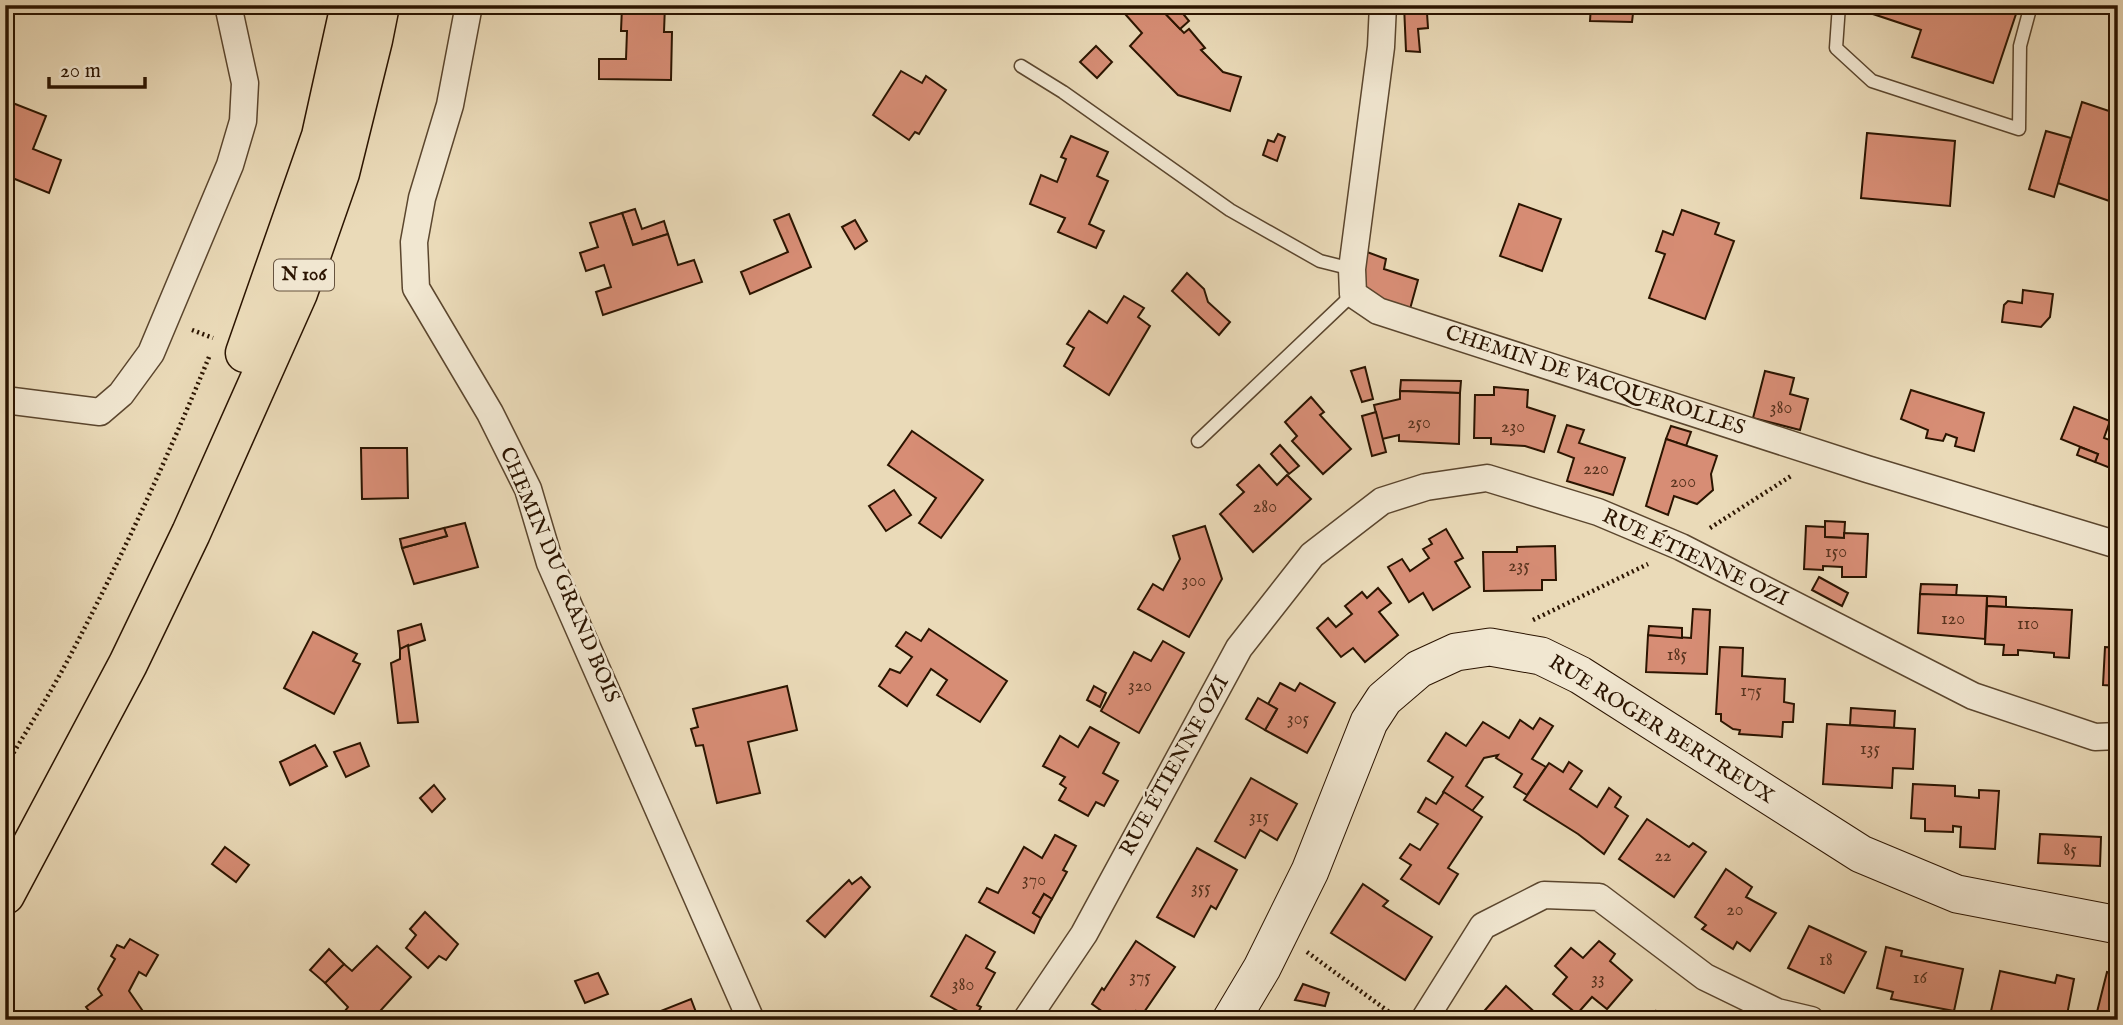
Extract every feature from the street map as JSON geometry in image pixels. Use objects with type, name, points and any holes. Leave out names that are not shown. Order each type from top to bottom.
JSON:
[{"type":"main road","name":"N 106","points":[[191,533],[215,437],[321,136],[350,5]]},
{"type":"main road","name":"N 106","points":[[5,895],[128,664],[191,533],[298,293],[340,173],[380,5]]},
{"type":"street","points":[[5,400],[100,412],[121,394],[151,353],[230,165],[243,121],[245,83],[228,5]]},
{"type":"street","name":"CHEMIN DU GRAND BOIS","points":[[469,5],[450,105],[422,198],[414,242],[416,288],[490,413],[528,489],[550,563],[751,1020]]},
{"type":"street","points":[[1353,281],[1381,47],[1383,5]]},
{"type":"street","name":"CHEMIN DE VACQUEROLLES","points":[[1353,281],[1378,310],[1391,315],[1867,469],[2118,545]]},
{"type":"street","name":"RUE ÉTIENNE OZI","points":[[1026,1020],[1084,934],[1239,648],[1312,555],[1382,501],[1426,486],[1487,478],[1598,512],[1681,547],[1973,695],[2095,737],[2118,736]]},
{"type":"street","name":"RUE ROGER BERTREUX","points":[[1231,1020],[1262,968],[1310,871],[1369,722],[1384,699],[1419,669],[1456,652],[1490,647],[1541,656],[1580,675],[1861,854],[1957,894],[2118,925]]},
{"type":"street","points":[[1424,1020],[1483,926],[1544,895],[1599,897],[1705,977],[1777,1012],[1811,1020]]},
{"type":"lane","points":[[1839,5],[1836,48],[1872,81],[2019,129],[2020,46],[2031,5]]},
{"type":"lane","points":[[1021,66],[1063,92],[1230,210],[1353,281],[1198,441]]},
{"type":"path","points":[[165,319],[217,340]]},
{"type":"path","points":[[5,767],[69,658],[119,558],[164,464],[211,352]]},
{"type":"path","points":[[1280,932],[1399,1020]]},
{"type":"building","points":[[665,5],[664,32],[672,32],[671,80],[599,79],[599,59],[626,59],[627,31],[621,31],[622,7]]},
{"type":"building","points":[[1137,5],[1157,5],[1184,33],[1189,29],[1205,48],[1201,50],[1223,72],[1241,77],[1230,111],[1178,95],[1130,46],[1142,33],[1126,15]]},
{"type":"building","points":[[1157,5],[1176,5],[1189,21],[1180,29]]},
{"type":"building","points":[[1404,5],[1417,5],[1418,13],[1427,13],[1428,28],[1418,29],[1420,52],[1406,51]]},
{"type":"building","points":[[1591,5],[1634,5],[1632,22],[1590,21]]},
{"type":"building","points":[[1876,5],[2019,5],[1993,83],[1912,57],[1921,30],[1873,14]]},
{"type":"building","points":[[1096,46],[1112,62],[1097,78],[1080,62]]},
{"type":"building","points":[[901,71],[922,83],[926,76],[946,90],[919,134],[915,132],[909,140],[873,115]]},
{"type":"building","points":[[5,100],[46,116],[33,149],[61,160],[49,193],[5,175]]},
{"type":"building","points":[[2082,102],[2118,114],[2118,204],[2058,183]]},
{"type":"building","points":[[2046,131],[2071,138],[2054,197],[2029,189]]},
{"type":"building","points":[[1867,133],[1955,141],[1950,206],[1861,198]]},
{"type":"building","points":[[1278,134],[1285,137],[1277,161],[1263,155],[1268,140],[1274,142]]},
{"type":"building","points":[[1071,136],[1108,152],[1097,176],[1108,181],[1089,224],[1104,231],[1096,248],[1058,232],[1065,218],[1030,204],[1041,175],[1057,182],[1066,159],[1061,157]]},
{"type":"building","points":[[1519,204],[1561,219],[1542,271],[1500,256]]},
{"type":"building","points":[[635,209],[642,229],[664,221],[668,234],[633,245],[622,213]]},
{"type":"building","points":[[1682,210],[1719,223],[1715,234],[1734,241],[1705,319],[1649,298],[1665,254],[1656,251],[1663,231],[1673,235]]},
{"type":"building","points":[[622,213],[633,245],[668,234],[678,265],[694,260],[702,282],[603,315],[596,292],[611,287],[604,265],[586,271],[580,253],[598,247],[590,223]]},
{"type":"building","points":[[789,214],[811,267],[750,294],[741,272],[788,252],[774,220]]},
{"type":"building","points":[[855,220],[867,241],[855,249],[842,227]]},
{"type":"building","points":[[1367,252],[1386,259],[1384,269],[1418,280],[1410,309],[1372,299],[1360,277]]},
{"type":"building","points":[[1187,273],[1204,289],[1208,302],[1230,322],[1219,335],[1172,291]]},
{"type":"building","points":[[2023,290],[2053,294],[2050,317],[2041,327],[2002,322],[2004,305],[2008,301],[2022,303]]},
{"type":"building","points":[[1124,296],[1144,308],[1138,317],[1150,326],[1109,395],[1064,366],[1074,348],[1067,344],[1089,311],[1107,323]]},
{"type":"building","points":[[1365,367],[1373,399],[1362,402],[1351,371]]},
{"type":"building","points":[[1765,371],[1794,378],[1790,394],[1808,399],[1800,430],[1753,418]]},
{"type":"building","points":[[1401,380],[1461,381],[1460,393],[1400,391]]},
{"type":"building","points":[[1494,387],[1528,390],[1527,407],[1555,416],[1544,452],[1525,446],[1491,444],[1491,438],[1474,438],[1475,395],[1494,395]]},
{"type":"building","points":[[1911,390],[1984,413],[1974,451],[1955,446],[1957,438],[1946,434],[1943,441],[1926,438],[1928,430],[1901,419]]},
{"type":"building","points":[[1400,391],[1460,393],[1459,444],[1399,441],[1399,435],[1382,439],[1374,405],[1400,399]]},
{"type":"building","points":[[1311,397],[1324,412],[1320,415],[1351,449],[1323,474],[1292,441],[1297,436],[1285,422]]},
{"type":"building","points":[[2074,407],[2110,421],[2104,438],[2118,443],[2118,471],[2095,462],[2098,454],[2061,439]]},
{"type":"building","points":[[1376,412],[1386,452],[1372,456],[1362,416]]},
{"type":"building","points":[[1567,425],[1584,430],[1579,443],[1625,458],[1613,495],[1567,481],[1574,458],[1558,452]]},
{"type":"building","points":[[1671,426],[1691,432],[1686,446],[1666,439]]},
{"type":"building","points":[[912,431],[983,480],[941,538],[919,523],[936,498],[888,465]]},
{"type":"building","points":[[1666,439],[1717,456],[1711,474],[1713,490],[1697,504],[1674,496],[1668,515],[1646,506]]},
{"type":"building","points":[[1280,445],[1299,466],[1289,474],[1271,454]]},
{"type":"building","points":[[2080,447],[2098,454],[2095,462],[2077,455]]},
{"type":"building","points":[[361,448],[407,448],[408,498],[362,499]]},
{"type":"building","points":[[1259,465],[1277,485],[1287,475],[1311,499],[1253,552],[1220,514],[1244,492],[1237,485]]},
{"type":"building","points":[[894,490],[911,515],[886,531],[869,506]]},
{"type":"building","points":[[1825,521],[1845,522],[1844,538],[1825,537]]},
{"type":"building","points":[[465,523],[478,567],[414,584],[402,548],[447,536],[444,528]]},
{"type":"building","points":[[1205,526],[1222,579],[1189,637],[1138,609],[1153,584],[1163,590],[1180,559],[1173,536]]},
{"type":"building","points":[[1806,526],[1825,527],[1825,537],[1844,538],[1844,533],[1868,534],[1866,577],[1842,577],[1842,567],[1804,569]]},
{"type":"building","points":[[444,528],[447,536],[402,548],[400,539]]},
{"type":"building","points":[[1446,529],[1463,558],[1455,562],[1470,587],[1433,610],[1423,593],[1409,602],[1388,567],[1402,559],[1410,571],[1429,558],[1423,549],[1432,544],[1429,539]]},
{"type":"building","points":[[1555,546],[1556,580],[1542,580],[1542,590],[1484,591],[1483,552],[1517,552],[1517,547]]},
{"type":"building","points":[[1819,577],[1848,593],[1842,606],[1812,590]]},
{"type":"building","points":[[1921,584],[1957,585],[1956,597],[1920,594]]},
{"type":"building","points":[[1378,588],[1391,603],[1379,612],[1398,635],[1365,662],[1353,648],[1341,657],[1317,628],[1328,618],[1336,627],[1352,614],[1345,606],[1362,592],[1367,598]]},
{"type":"building","points":[[1920,594],[1987,596],[1985,639],[1918,633]]},
{"type":"building","points":[[1987,596],[2006,597],[2006,607],[1987,606]]},
{"type":"building","points":[[1987,606],[2072,610],[2069,658],[2054,657],[2054,653],[2018,650],[2018,655],[2003,655],[2004,645],[1985,644]]},
{"type":"building","points":[[1693,609],[1710,610],[1707,674],[1646,672],[1648,635],[1691,638]]},
{"type":"building","points":[[421,624],[425,640],[400,649],[398,631]]},
{"type":"building","points":[[1649,626],[1682,628],[1682,638],[1648,635]]},
{"type":"building","points":[[929,629],[1007,681],[980,722],[937,695],[947,680],[931,669],[907,706],[879,686],[890,669],[900,673],[912,657],[896,646],[906,632],[921,641]]},
{"type":"building","points":[[313,632],[357,654],[353,661],[360,664],[334,714],[284,688]]},
{"type":"building","points":[[1163,641],[1184,653],[1139,733],[1101,711],[1134,652],[1151,661]]},
{"type":"building","points":[[408,645],[418,722],[398,723],[391,663],[400,659],[400,649]]},
{"type":"building","points":[[1720,647],[1743,648],[1742,676],[1785,679],[1784,702],[1794,704],[1793,722],[1783,722],[1782,737],[1739,734],[1740,730],[1721,721],[1721,714],[1716,714]]},
{"type":"building","points":[[2105,647],[2118,648],[2118,686],[2103,685]]},
{"type":"building","points":[[1280,683],[1295,691],[1300,683],[1335,703],[1307,753],[1265,730],[1277,709],[1268,704]]},
{"type":"building","points":[[787,686],[797,730],[748,742],[760,793],[717,803],[703,745],[696,746],[691,729],[698,727],[693,709]]},
{"type":"building","points":[[1094,686],[1106,693],[1100,707],[1087,700]]},
{"type":"building","points":[[1258,698],[1277,709],[1265,730],[1246,719]]},
{"type":"building","points":[[1851,708],[1895,711],[1894,728],[1850,725]]},
{"type":"building","points":[[1540,718],[1553,726],[1532,759],[1546,767],[1527,795],[1514,787],[1522,774],[1496,758],[1498,755],[1484,758],[1466,786],[1483,797],[1472,811],[1443,792],[1453,777],[1428,761],[1446,733],[1466,746],[1483,722],[1509,738],[1520,720],[1533,729]]},
{"type":"building","points":[[1827,724],[1915,729],[1913,769],[1893,768],[1892,788],[1823,784]]},
{"type":"building","points":[[1090,727],[1119,743],[1103,773],[1118,781],[1104,806],[1096,802],[1088,816],[1059,800],[1066,788],[1060,784],[1065,777],[1043,766],[1060,736],[1078,747]]},
{"type":"building","points":[[360,743],[369,766],[346,777],[334,752]]},
{"type":"building","points":[[315,745],[327,766],[290,785],[280,762]]},
{"type":"building","points":[[1569,762],[1582,771],[1570,789],[1597,807],[1609,788],[1621,797],[1615,807],[1628,816],[1604,854],[1524,800],[1549,763],[1563,772]]},
{"type":"building","points":[[1251,778],[1297,804],[1277,840],[1260,830],[1245,858],[1215,841]]},
{"type":"building","points":[[1913,784],[1955,786],[1955,796],[1979,798],[1979,790],[1999,791],[1995,849],[1960,847],[1961,827],[1953,826],[1953,832],[1925,831],[1925,819],[1911,818]]},
{"type":"building","points":[[434,785],[445,799],[432,812],[420,798]]},
{"type":"building","points":[[1444,792],[1482,817],[1448,868],[1458,874],[1439,904],[1401,879],[1411,865],[1400,858],[1410,844],[1420,850],[1438,824],[1418,812],[1426,798],[1436,804]]},
{"type":"building","points":[[1647,819],[1689,847],[1693,843],[1706,852],[1674,897],[1619,859]]},
{"type":"building","points":[[2040,834],[2101,837],[2100,866],[2038,863]]},
{"type":"building","points":[[1055,835],[1076,846],[1063,870],[1067,872],[1052,899],[1044,894],[1033,913],[1041,918],[1034,933],[979,902],[987,888],[998,893],[1024,847],[1042,858]]},
{"type":"building","points":[[225,847],[249,865],[236,882],[212,864]]},
{"type":"building","points":[[1197,848],[1237,870],[1216,909],[1211,906],[1194,937],[1157,917]]},
{"type":"building","points":[[1726,869],[1752,887],[1746,897],[1776,913],[1750,951],[1737,942],[1733,949],[1702,929],[1706,925],[1695,917]]},
{"type":"building","points":[[861,877],[870,887],[825,937],[807,921],[849,880],[852,884]]},
{"type":"building","points":[[1363,884],[1388,901],[1383,906],[1432,937],[1405,980],[1331,933]]},
{"type":"building","points":[[1044,894],[1052,899],[1041,918],[1033,913]]},
{"type":"building","points":[[425,912],[458,944],[446,960],[439,956],[428,968],[406,948],[416,935],[410,929]]},
{"type":"building","points":[[1809,926],[1866,952],[1844,993],[1788,968]]},
{"type":"building","points":[[966,935],[995,952],[986,968],[995,973],[977,1005],[981,1007],[974,1020],[931,996]]},
{"type":"building","points":[[130,939],[158,955],[146,976],[139,972],[129,991],[149,1020],[96,1020],[86,1007],[102,995],[98,989],[115,959],[111,956],[117,945],[124,948]]},
{"type":"building","points":[[1136,941],[1175,967],[1142,1015],[1136,1011],[1131,1020],[1114,1020],[1092,1004]]},
{"type":"building","points":[[1599,941],[1615,954],[1610,961],[1632,980],[1607,1009],[1592,997],[1577,1014],[1553,994],[1567,977],[1555,966],[1571,948],[1583,958]]},
{"type":"building","points":[[377,946],[411,977],[372,1020],[338,1020],[348,1007],[325,983],[344,964],[352,971]]},
{"type":"building","points":[[1886,947],[1902,951],[1901,956],[1963,969],[1954,1011],[1891,999],[1893,992],[1877,988]]},
{"type":"building","points":[[329,949],[344,964],[325,983],[310,970]]},
{"type":"building","points":[[2000,971],[2055,983],[2057,975],[2074,979],[2066,1020],[1989,1020]]},
{"type":"building","points":[[2107,972],[2118,975],[2118,1020],[2095,1020]]},
{"type":"building","points":[[598,973],[608,994],[585,1003],[575,981]]},
{"type":"building","points":[[1303,984],[1329,993],[1325,1006],[1295,1000]]},
{"type":"building","points":[[1506,986],[1540,1017],[1545,1012],[1554,1020],[1482,1020],[1479,1017]]},
{"type":"building","points":[[691,999],[699,1020],[643,1018]]},
{"type":"building","points":[[1656,1011],[1668,1020],[1650,1020]]}]
